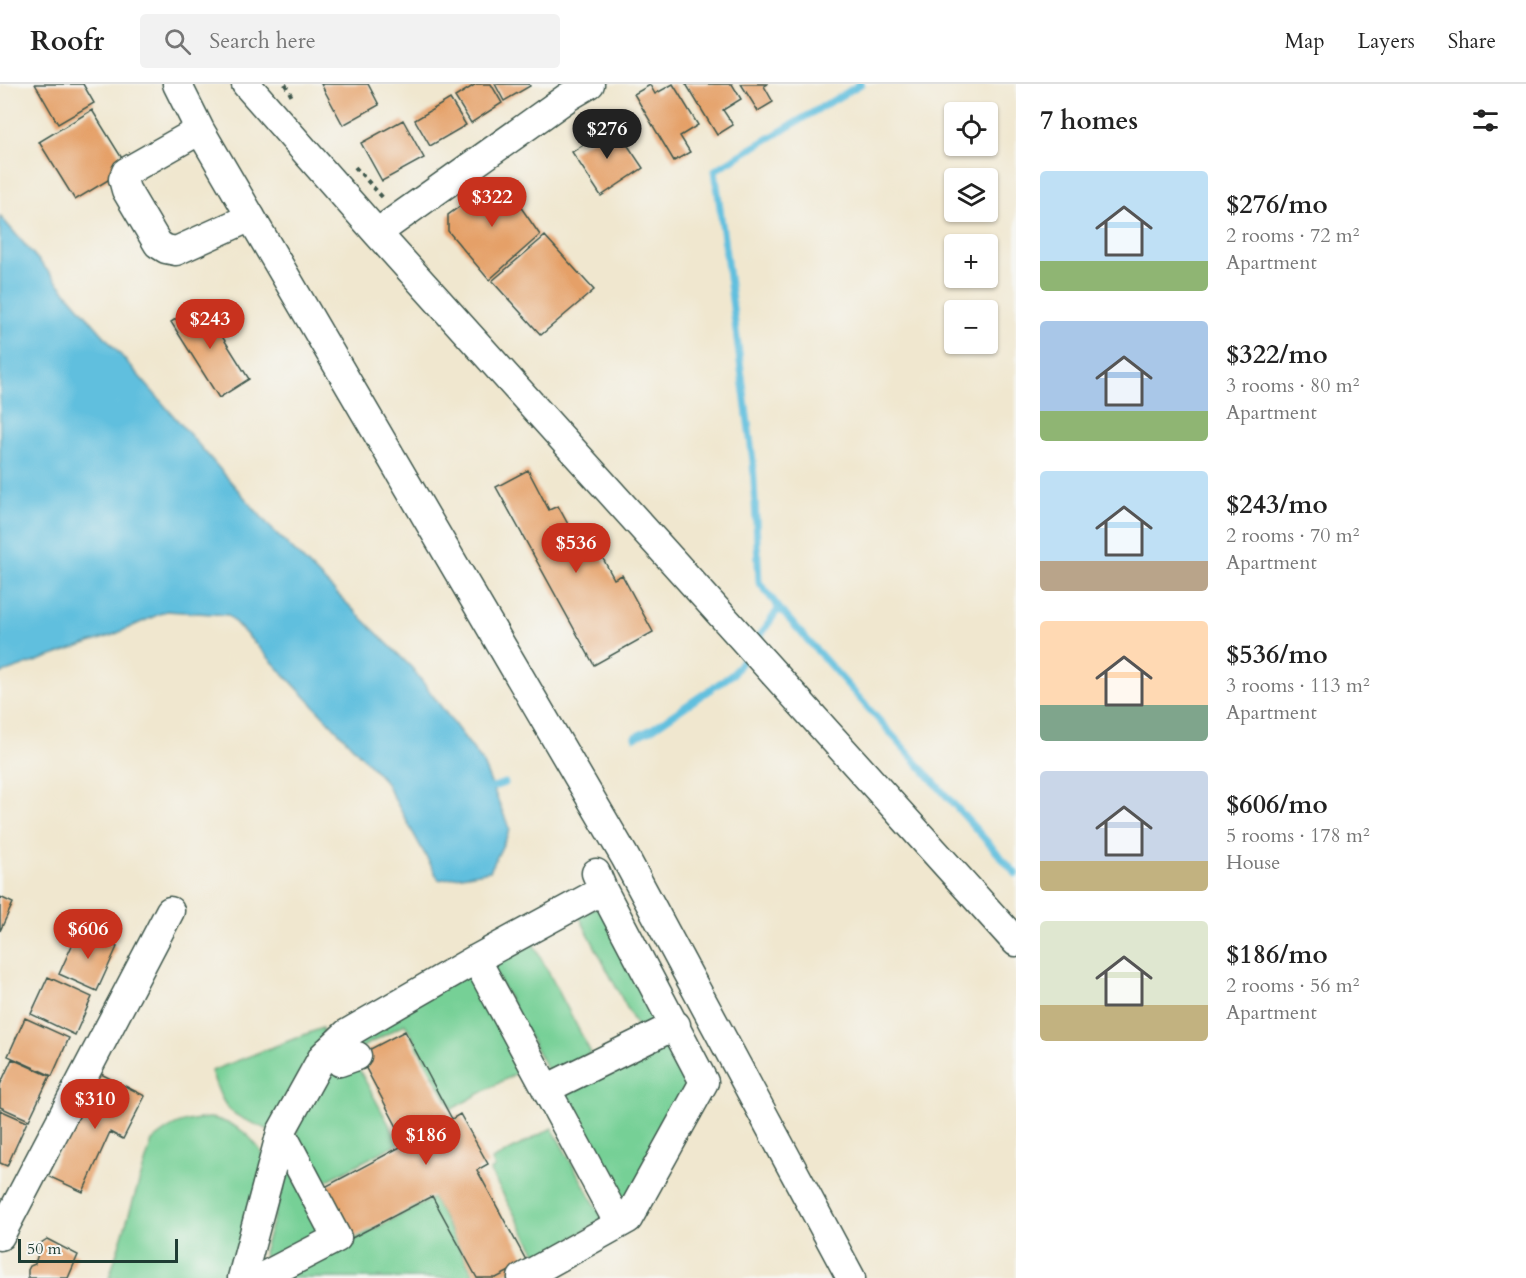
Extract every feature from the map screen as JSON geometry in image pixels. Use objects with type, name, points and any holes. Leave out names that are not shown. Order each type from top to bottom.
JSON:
[{"type":"street","points":[[177,84],[200,130],[625,857],[851,1278]]},
{"type":"street","points":[[246,84],[723,619],[1016,942]]},
{"type":"street","points":[[377,233],[568,97],[590,84]]},
{"type":"street","points":[[200,130],[126,172],[123,179],[126,190],[158,244],[166,249],[176,251],[251,217]]},
{"type":"street","points":[[281,1132],[337,1238],[259,1277],[251,1245],[281,1132],[323,1056],[346,1034],[476,959],[599,882],[704,1082],[628,1219],[522,1278]]},
{"type":"street","points":[[0,1236],[170,911]]},
{"type":"street","points":[[476,959],[619,1224]]},
{"type":"street","points":[[546,1089],[676,1025]]},
{"type":"street","points":[[328,1051],[340,1062],[357,1056]]},
{"type":"green space","points":[[602,904],[661,1017],[638,1029],[579,916]]},
{"type":"green space","points":[[532,941],[591,1053],[550,1075],[490,963]]},
{"type":"green space","points":[[471,973],[524,1069],[452,1109],[405,1024],[346,1056],[351,1038]]},
{"type":"green space","points":[[322,1028],[324,1033],[269,1130],[245,1120],[230,1110],[221,1096],[211,1071]]},
{"type":"green space","points":[[674,1038],[697,1083],[622,1209],[560,1096]]},
{"type":"green space","points":[[354,1060],[399,1143],[320,1184],[296,1137],[300,1112],[326,1072]]},
{"type":"green space","points":[[213,1118],[243,1132],[265,1157],[240,1278],[109,1278],[152,1141],[180,1123]]},
{"type":"green space","points":[[552,1128],[603,1219],[540,1260],[490,1171],[495,1168],[492,1160]]},
{"type":"green space","points":[[289,1167],[324,1230],[267,1262],[263,1252]]},
{"type":"green space","points":[[433,1198],[475,1278],[280,1278]]},
{"type":"water","points":[[0,216],[271,528],[412,668],[482,761],[510,830],[490,871],[439,880],[384,780],[228,615],[166,611],[113,635],[0,674]]},
{"type":"building","points":[[35,84],[83,84],[94,103],[58,124]]},
{"type":"building","points":[[321,84],[368,84],[379,105],[343,125]]},
{"type":"building","points":[[476,84],[491,84],[502,103],[471,123],[455,97]]},
{"type":"building","points":[[495,84],[529,84],[530,86],[504,101]]},
{"type":"building","points":[[673,84],[698,125],[680,136],[690,152],[674,161],[634,94],[650,85],[655,94]]},
{"type":"building","points":[[686,84],[732,84],[741,99],[723,110],[733,125],[717,135]]},
{"type":"building","points":[[741,84],[768,84],[764,86],[773,102],[758,111]]},
{"type":"building","points":[[450,99],[466,125],[430,146],[415,120]]},
{"type":"building","points":[[92,110],[128,168],[75,200],[39,142]]},
{"type":"building","points":[[403,120],[424,158],[382,181],[361,143]]},
{"type":"building","points":[[614,125],[643,168],[601,196],[572,152]]},
{"type":"building","points":[[500,177],[540,235],[489,280],[448,231],[448,215]]},
{"type":"building","points":[[545,236],[594,290],[541,335],[492,281]]},
{"type":"building","points":[[201,303],[249,379],[219,398],[171,322]]},
{"type":"building","points":[[528,470],[549,510],[558,506],[580,546],[593,540],[614,579],[622,575],[653,632],[594,665],[496,487]]},
{"type":"building","points":[[0,897],[13,903],[0,931]]},
{"type":"building","points":[[79,930],[117,947],[97,991],[59,974]]},
{"type":"building","points":[[48,977],[92,997],[75,1035],[31,1014]]},
{"type":"building","points":[[25,1018],[69,1038],[52,1076],[8,1056]]},
{"type":"building","points":[[405,1031],[452,1119],[460,1114],[488,1164],[477,1170],[527,1262],[496,1278],[477,1278],[432,1196],[352,1238],[325,1187],[406,1144],[359,1055]]},
{"type":"building","points":[[12,1059],[50,1076],[29,1120],[0,1107],[0,1085]]},
{"type":"building","points":[[99,1073],[145,1096],[123,1139],[110,1132],[83,1192],[48,1176]]},
{"type":"building","points":[[0,1110],[27,1122],[7,1166],[0,1163]]},
{"type":"building","points":[[47,1239],[78,1255],[68,1278],[28,1278],[28,1270],[35,1264],[41,1243]]},
{"type":"waterway","points":[[861,84],[715,170],[753,461],[759,582],[779,608],[1016,874]]},
{"type":"waterway","points":[[755,643],[779,608]]},
{"type":"waterway","points":[[635,737],[652,729],[733,674],[746,655]]},
{"type":"waterway","points":[[493,787],[505,783]]}]
